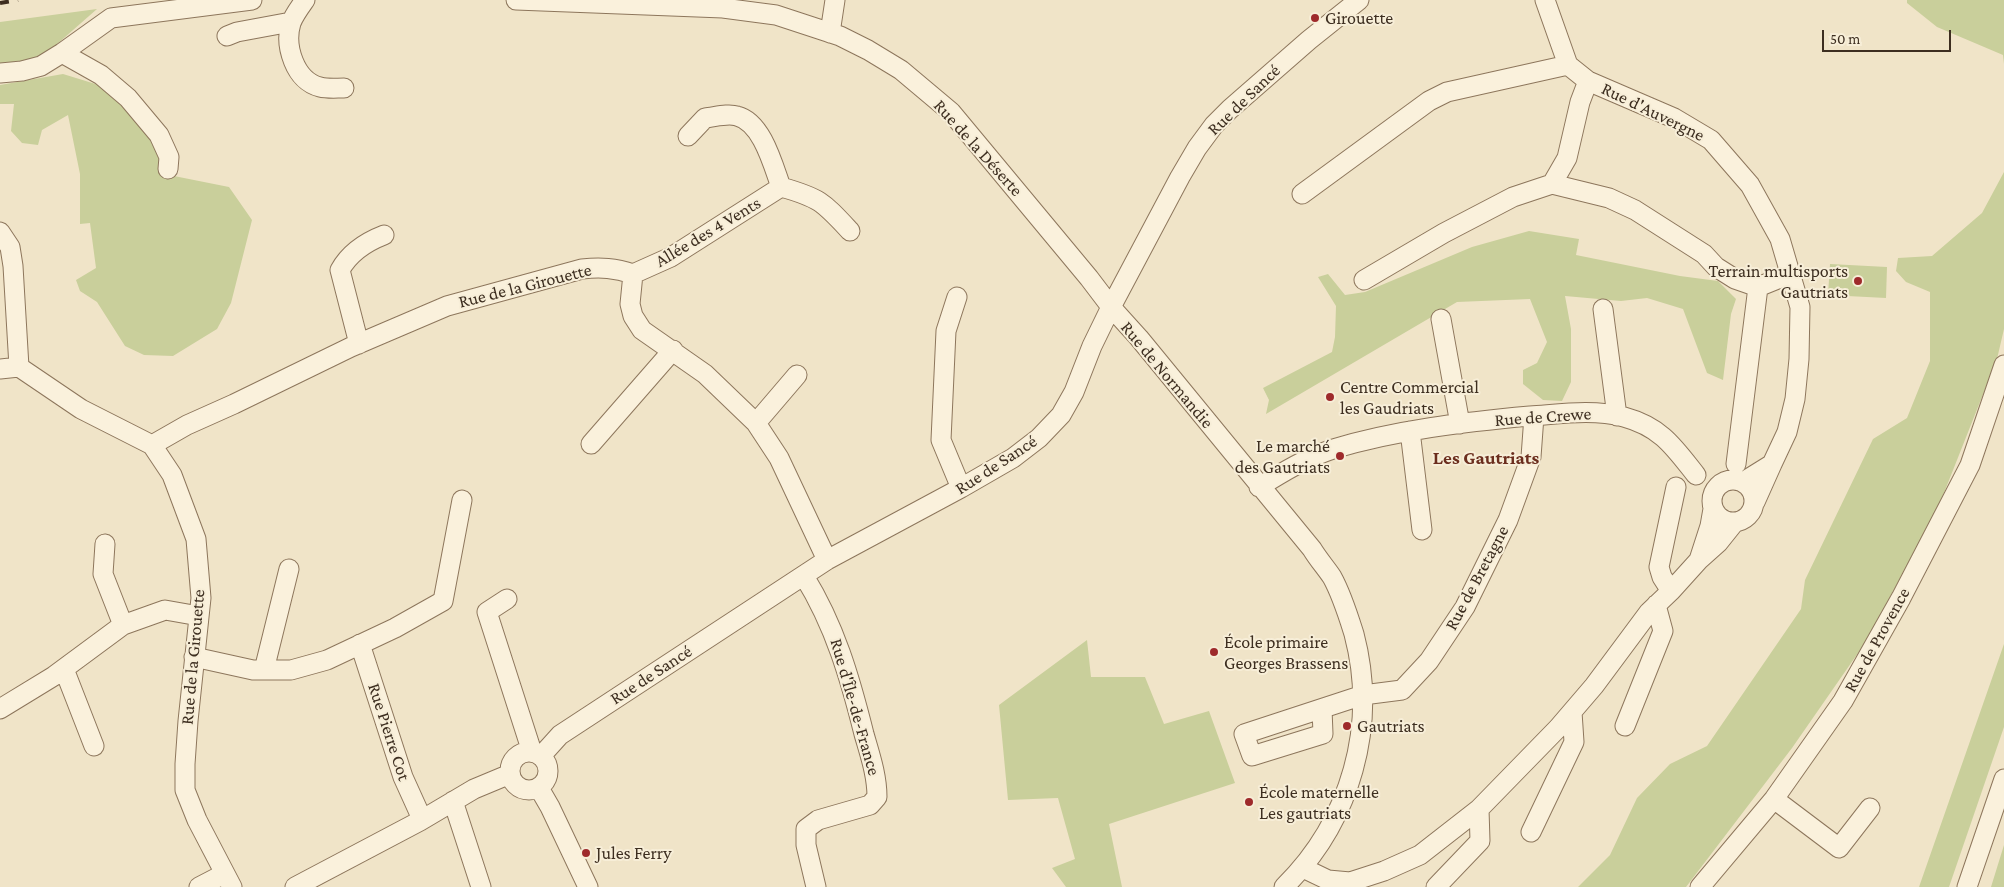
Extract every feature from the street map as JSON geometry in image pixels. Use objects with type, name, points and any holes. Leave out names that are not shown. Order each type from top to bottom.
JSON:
[{"type":"street","points":[[0,73],[22,71],[41,66],[111,18],[252,0]]},
{"type":"street","points":[[305,0],[291,22],[288,42],[297,68],[308,82],[321,87],[344,88]]},
{"type":"street","name":"Rue de la Déserte","points":[[516,0],[723,8],[751,11],[776,15],[830,33],[868,50],[901,70],[950,112],[1111,307]]},
{"type":"street","points":[[751,11],[770,0]]},
{"type":"street","points":[[830,33],[835,0]]},
{"type":"street","name":"Rue de Sancé","points":[[536,754],[560,735],[828,560],[961,488],[1013,458],[1033,443],[1061,415],[1074,392],[1092,346],[1111,307],[1180,177],[1214,125],[1309,40],[1359,0]]},
{"type":"street","points":[[1302,194],[1429,101],[1447,92],[1568,65],[1545,0]]},
{"type":"street","points":[[227,36],[237,32],[291,22]]},
{"type":"street","points":[[62,53],[101,75],[128,98],[159,135],[169,158],[168,169]]},
{"type":"street","name":"Rue d'Auvergne","points":[[1568,65],[1588,81],[1674,118],[1711,140],[1750,184],[1780,239],[1800,307],[1799,359],[1795,399],[1787,432],[1755,502]]},
{"type":"street","name":"Rue d'Auvergne","points":[[1552,184],[1571,147],[1580,102],[1588,81]]},
{"type":"street","points":[[688,136],[705,118],[735,115],[748,120],[764,142],[782,187],[810,195],[824,203],[850,231]]},
{"type":"street","points":[[1364,280],[1444,233],[1513,197],[1552,184],[1609,198],[1635,210],[1704,254],[1716,267],[1736,279],[1758,287],[1790,274]]},
{"type":"street","name":"Allée des 4 Vents","points":[[633,274],[671,258],[782,187]]},
{"type":"street","points":[[0,232],[10,247],[14,266],[19,367]]},
{"type":"street","points":[[358,344],[340,270],[346,259],[368,242],[384,235]]},
{"type":"street","name":"Rue de la Girouette","points":[[228,881],[197,820],[185,790],[184,764],[201,598],[196,539],[172,475],[152,445],[187,425],[358,344],[447,306],[539,279],[582,269],[617,268],[633,274]]},
{"type":"street","points":[[633,274],[630,304],[633,316],[642,330],[705,374],[756,423],[779,458],[828,560]]},
{"type":"street","points":[[1736,464],[1758,287]]},
{"type":"street","points":[[957,297],[946,331],[941,440],[961,488]]},
{"type":"street","name":"Rue de Normandie","points":[[1111,307],[1139,338],[1312,550],[1332,577],[1350,620],[1362,670],[1363,695],[1363,718],[1351,781],[1331,825],[1303,868],[1284,887]]},
{"type":"street","points":[[1603,309],[1617,416]]},
{"type":"street","points":[[1441,319],[1460,424]]},
{"type":"street","points":[[591,444],[672,350]]},
{"type":"street","name":"Rue de Provence","points":[[1700,887],[1774,799],[1843,701],[1901,598],[1970,465],[2004,365]]},
{"type":"street","points":[[0,368],[19,367],[81,409],[152,445]]},
{"type":"street","points":[[756,423],[797,375]]},
{"type":"street","name":"Rue de Crewe","points":[[1259,487],[1293,465],[1331,450],[1410,431],[1572,412],[1617,416],[1651,427],[1674,445],[1696,475],[1713,505]]},
{"type":"street","name":"Rue de Bretagne","points":[[1322,709],[1363,695],[1402,690],[1429,661],[1465,607],[1516,501],[1531,457],[1534,416]]},
{"type":"street","points":[[1410,431],[1422,530]]},
{"type":"street","points":[[1699,560],[1710,526],[1716,488],[1772,464]]},
{"type":"street","points":[[1696,475],[1735,481],[1752,490],[1755,502],[1751,514],[1741,522],[1734,523],[1722,519],[1713,505]]},
{"type":"street","points":[[1671,591],[1662,577],[1659,567],[1676,487]]},
{"type":"street","points":[[194,657],[252,670],[292,670],[327,660],[443,601],[462,500]]},
{"type":"street","points":[[1303,868],[1328,880],[1350,882],[1387,879],[1480,809],[1572,712],[1656,605],[1718,543],[1734,523]]},
{"type":"street","points":[[105,544],[103,574],[123,625]]},
{"type":"street","points":[[264,670],[289,569]]},
{"type":"street","name":"Rue d'Île-de-France","points":[[804,576],[818,598],[837,641],[856,699],[877,781],[877,797],[870,805],[818,820],[806,830],[806,845],[816,887]]},
{"type":"street","points":[[507,598],[488,612],[536,754],[547,765],[548,775],[538,788],[533,790],[522,789],[513,781],[510,774],[512,764],[515,758],[526,752],[536,754]]},
{"type":"street","points":[[1625,726],[1663,632],[1656,605]]},
{"type":"street","points":[[0,709],[64,669],[123,625],[165,610],[199,616]]},
{"type":"street","name":"Rue Pierre Cot","points":[[360,644],[402,777],[422,819]]},
{"type":"street","points":[[64,669],[94,746]]},
{"type":"street","points":[[1531,832],[1574,742],[1572,712]]},
{"type":"street","points":[[295,887],[474,789],[510,774]]},
{"type":"street","points":[[1967,887],[2004,779]]},
{"type":"street","points":[[538,788],[550,807],[588,887]]},
{"type":"street","points":[[1774,799],[1839,848],[1870,808]]},
{"type":"street","points":[[453,801],[481,887]]},
{"type":"street","points":[[1436,887],[1480,841],[1480,809]]},
{"type":"street","points":[[199,887],[228,881]]},
{"type":"green space","points":[[1907,0],[2004,0],[2004,64],[2003,55],[1937,27],[1907,3]]},
{"type":"green space","points":[[97,9],[40,59],[17,63],[0,63],[0,22]]},
{"type":"green space","points":[[63,74],[102,86],[151,134],[164,174],[229,187],[252,220],[231,303],[217,329],[173,356],[144,355],[125,346],[97,302],[80,291],[76,280],[96,268],[90,223],[80,224],[80,174],[68,115],[42,130],[38,145],[22,143],[11,131],[14,104],[0,104],[0,85]]},
{"type":"green space","points":[[2004,172],[2004,329],[1997,359],[1938,508],[1865,643],[1792,748],[1686,887],[1578,887],[1610,855],[1637,798],[1670,764],[1707,746],[1801,609],[1805,580],[1873,439],[1907,418],[1930,361],[1930,292],[1906,282],[1896,271],[1898,258],[1932,256],[1982,213]]},
{"type":"green space","points":[[1529,231],[1579,239],[1576,255],[1680,276],[1718,281],[1736,299],[1731,314],[1723,380],[1707,373],[1683,309],[1647,298],[1621,301],[1565,296],[1571,329],[1571,382],[1562,401],[1543,400],[1523,384],[1523,370],[1537,363],[1547,342],[1530,299],[1457,302],[1266,414],[1269,400],[1263,388],[1332,352],[1335,337],[1336,306],[1318,277],[1328,274],[1345,295],[1365,292],[1472,247]]},
{"type":"green space","name":"Terrain multisports Gautriats","points":[[1830,264],[1887,267],[1886,298],[1828,295]]},
{"type":"green space","points":[[1087,640],[1091,677],[1145,677],[1164,724],[1209,711],[1235,783],[1109,824],[1122,887],[1066,887],[1052,868],[1075,859],[1058,798],[1008,800],[999,705]]},
{"type":"green space","points":[[2004,644],[2004,727],[1949,887],[1919,887]]},
{"type":"green space","points":[[2004,845],[2004,887],[1991,887]]},
{"type":"railway","points":[[0,3],[18,0]]},
{"type":"place","name":"Girouette","points":[[1315,18]]},
{"type":"place","name":"Terrain multisports Gautriats","points":[[1858,281]]},
{"type":"place","name":"Centre Commercial les Gaudriats","points":[[1330,397]]},
{"type":"place","name":"Le marché des Gautriats","points":[[1340,456]]},
{"type":"place","name":"École primaire Georges Brassens","points":[[1214,652]]},
{"type":"place","name":"Gautriats","points":[[1347,726]]},
{"type":"place","name":"École maternelle Les gautriats","points":[[1249,802]]},
{"type":"place","name":"Jules Ferry","points":[[586,853]]},
{"type":"district","name":"Les Gautriats","points":[[1486,458]]}]
